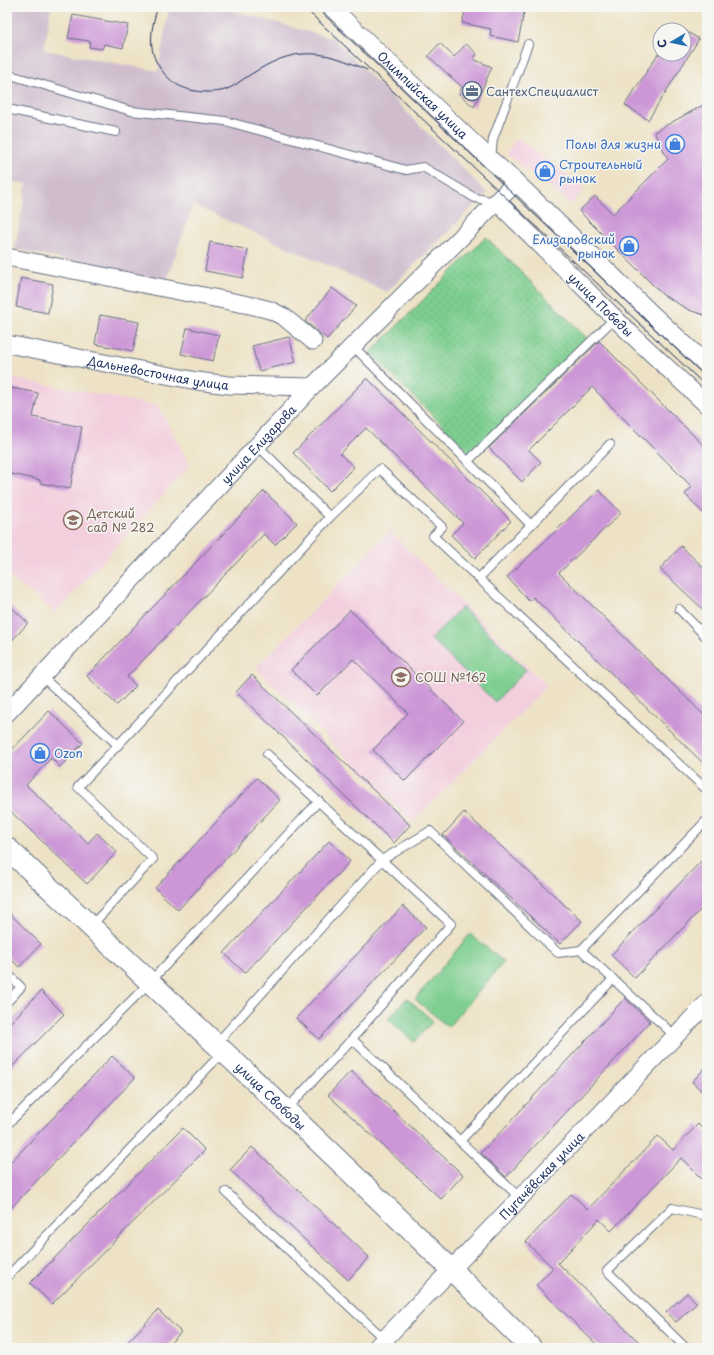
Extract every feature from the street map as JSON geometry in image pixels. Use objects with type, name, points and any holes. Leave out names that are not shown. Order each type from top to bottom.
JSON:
[{"type":"street","name":"Олимпийская улица","points":[[331,7],[516,182]]},
{"type":"street","name":"улица Елизарова","points":[[7,713],[312,387],[516,182]]},
{"type":"street","points":[[516,182],[596,262],[707,365]]},
{"type":"street","name":"улица Победы","points":[[497,202],[615,318],[707,404]]},
{"type":"street","points":[[7,257],[270,310],[284,316],[313,341]]},
{"type":"street","name":"Дальневосточная улица","points":[[7,344],[197,381],[228,385],[312,387]]},
{"type":"street","name":"улица Свободы","points":[[7,848],[220,1047],[531,1348]]},
{"type":"street","name":"Пугачёвская улица","points":[[385,1345],[452,1270],[707,1003]]},
{"type":"lane","points":[[491,160],[494,139],[528,44]]},
{"type":"lane","points":[[7,74],[131,111],[225,121],[406,170],[423,167],[475,198],[497,202]]},
{"type":"lane","points":[[7,109],[116,132]]},
{"type":"lane","points":[[468,461],[615,318]]},
{"type":"lane","points":[[353,346],[531,524]]},
{"type":"lane","points":[[479,578],[610,444]]},
{"type":"lane","points":[[257,445],[330,516]]},
{"type":"lane","points":[[91,926],[153,859],[78,787],[330,516],[380,469],[442,527],[433,536],[707,790]]},
{"type":"lane","points":[[679,609],[707,638]]},
{"type":"lane","points":[[41,676],[118,745]]},
{"type":"lane","points":[[267,754],[451,924],[352,1039],[286,1110]]},
{"type":"lane","points":[[7,1124],[150,982],[319,802]]},
{"type":"lane","points":[[7,1277],[220,1047],[382,860],[430,831],[558,953],[581,950],[707,820]]},
{"type":"lane","points":[[581,950],[675,1036]]},
{"type":"lane","points":[[7,973],[21,987],[7,1002]]},
{"type":"lane","points":[[460,1141],[614,979]]},
{"type":"lane","points":[[352,1039],[520,1198]]},
{"type":"lane","points":[[226,1192],[385,1345]]},
{"type":"lane","points":[[686,1348],[607,1271],[672,1208],[707,1216]]},
{"type":"shaded area","points":[[7,7],[51,7],[44,50],[158,71],[169,7],[220,7],[334,39],[487,193],[387,292],[193,205],[166,282],[15,249],[27,184],[7,181]]},
{"type":"shaded area","name":"Строительный рынок","points":[[517,138],[585,188],[572,204],[506,154]]},
{"type":"shaded area","name":"Детский сад № 282","points":[[7,377],[158,406],[190,465],[56,613],[7,575]]},
{"type":"shaded area","name":"СОШ №162","points":[[390,532],[547,686],[413,822],[256,668]]},
{"type":"green space","points":[[486,237],[587,338],[471,454],[370,353]]},
{"type":"green space","points":[[462,607],[526,670],[495,702],[431,639]]},
{"type":"green space","points":[[470,934],[504,962],[448,1027],[415,999]]},
{"type":"green space","points":[[407,998],[433,1021],[414,1042],[388,1019]]},
{"type":"building","points":[[466,7],[525,7],[518,42],[490,36],[491,29],[462,23]]},
{"type":"building","points":[[73,15],[128,25],[123,48],[104,44],[102,49],[89,47],[90,41],[68,38]]},
{"type":"building","points":[[692,35],[699,39],[692,50]]},
{"type":"building","points":[[440,43],[454,57],[466,44],[477,54],[473,59],[492,67],[474,107],[459,94],[462,87],[428,56]]},
{"type":"building","points":[[653,62],[685,62],[648,120],[625,105]]},
{"type":"building","points":[[707,103],[707,316],[689,310],[663,295],[579,211],[595,196],[613,214],[668,159],[654,132]]},
{"type":"building","points":[[210,242],[248,250],[243,278],[205,271]]},
{"type":"building","points":[[21,278],[53,284],[48,313],[16,307]]},
{"type":"building","points":[[332,288],[356,306],[327,339],[305,321]]},
{"type":"building","points":[[100,315],[139,322],[133,351],[95,344]]},
{"type":"building","points":[[187,328],[219,335],[213,361],[181,354]]},
{"type":"building","points":[[289,337],[296,362],[259,371],[252,346]]},
{"type":"building","points":[[599,341],[707,449],[707,517],[685,494],[692,487],[592,387],[529,450],[541,462],[522,482],[489,448]]},
{"type":"building","points":[[367,378],[511,521],[475,558],[451,535],[463,523],[366,428],[340,454],[354,467],[330,491],[293,453]]},
{"type":"building","points":[[7,387],[38,393],[33,417],[82,427],[70,489],[40,483],[40,480],[7,473]]},
{"type":"building","points":[[599,490],[621,513],[559,573],[707,718],[707,767],[533,597],[529,601],[507,577]]},
{"type":"building","points":[[264,491],[297,523],[275,545],[264,534],[127,677],[136,686],[117,705],[87,676]]},
{"type":"building","points":[[681,546],[707,571],[707,613],[660,569]]},
{"type":"building","points":[[7,603],[28,623],[7,646]]},
{"type":"building","points":[[350,610],[463,721],[405,781],[373,750],[408,713],[353,659],[317,696],[291,670]]},
{"type":"building","points":[[252,675],[410,825],[394,843],[236,692]]},
{"type":"building","points":[[49,711],[83,743],[60,767],[51,758],[26,785],[88,843],[97,833],[117,852],[87,884],[7,808],[7,755]]},
{"type":"building","points":[[257,778],[280,800],[178,910],[155,888]]},
{"type":"building","points":[[464,812],[582,921],[560,944],[443,835]]},
{"type":"building","points":[[329,841],[350,861],[245,973],[224,953]]},
{"type":"building","points":[[707,855],[707,903],[635,978],[611,955]]},
{"type":"building","points":[[403,906],[426,927],[319,1039],[296,1018]]},
{"type":"building","points":[[7,911],[41,944],[19,967],[7,955]]},
{"type":"building","points":[[41,991],[64,1014],[7,1072],[7,1026]]},
{"type":"building","points":[[625,998],[650,1022],[506,1177],[481,1153]]},
{"type":"building","points":[[112,1056],[135,1078],[7,1212],[7,1166]]},
{"type":"building","points":[[707,1066],[707,1096],[692,1082]]},
{"type":"building","points":[[351,1071],[463,1175],[441,1199],[328,1095]]},
{"type":"building","points":[[698,1124],[707,1133],[707,1184],[681,1158],[611,1231],[599,1219],[558,1263],[645,1348],[600,1348],[536,1285],[553,1268],[526,1242],[571,1194],[588,1209],[658,1136],[673,1150]]},
{"type":"building","points":[[183,1128],[205,1150],[52,1304],[30,1283]]},
{"type":"building","points":[[252,1147],[369,1257],[348,1280],[230,1170]]},
{"type":"building","points":[[687,1293],[697,1303],[676,1322],[666,1312]]},
{"type":"building","points":[[158,1310],[181,1332],[166,1348],[122,1348]]},
{"type":"tram line","points":[[158,7],[152,30],[153,54],[160,68],[169,79],[185,88],[206,92],[225,90],[272,62],[303,54],[320,54],[344,60],[367,70]]},
{"type":"tram line","points":[[302,7],[707,387]]},
{"type":"tram line","points":[[316,7],[707,378]]},
{"type":"place","name":"СантехСпециалист","points":[[472,91]]},
{"type":"place","name":"Полы для жизни","points":[[675,144]]},
{"type":"place","name":"Строительный рынок","points":[[545,171]]},
{"type":"place","name":"Елизаровский рынок","points":[[629,246]]},
{"type":"place","name":"Детский сад № 282","points":[[73,520]]},
{"type":"place","name":"СОШ №162","points":[[401,677]]},
{"type":"place","name":"Ozon","points":[[40,753]]}]
